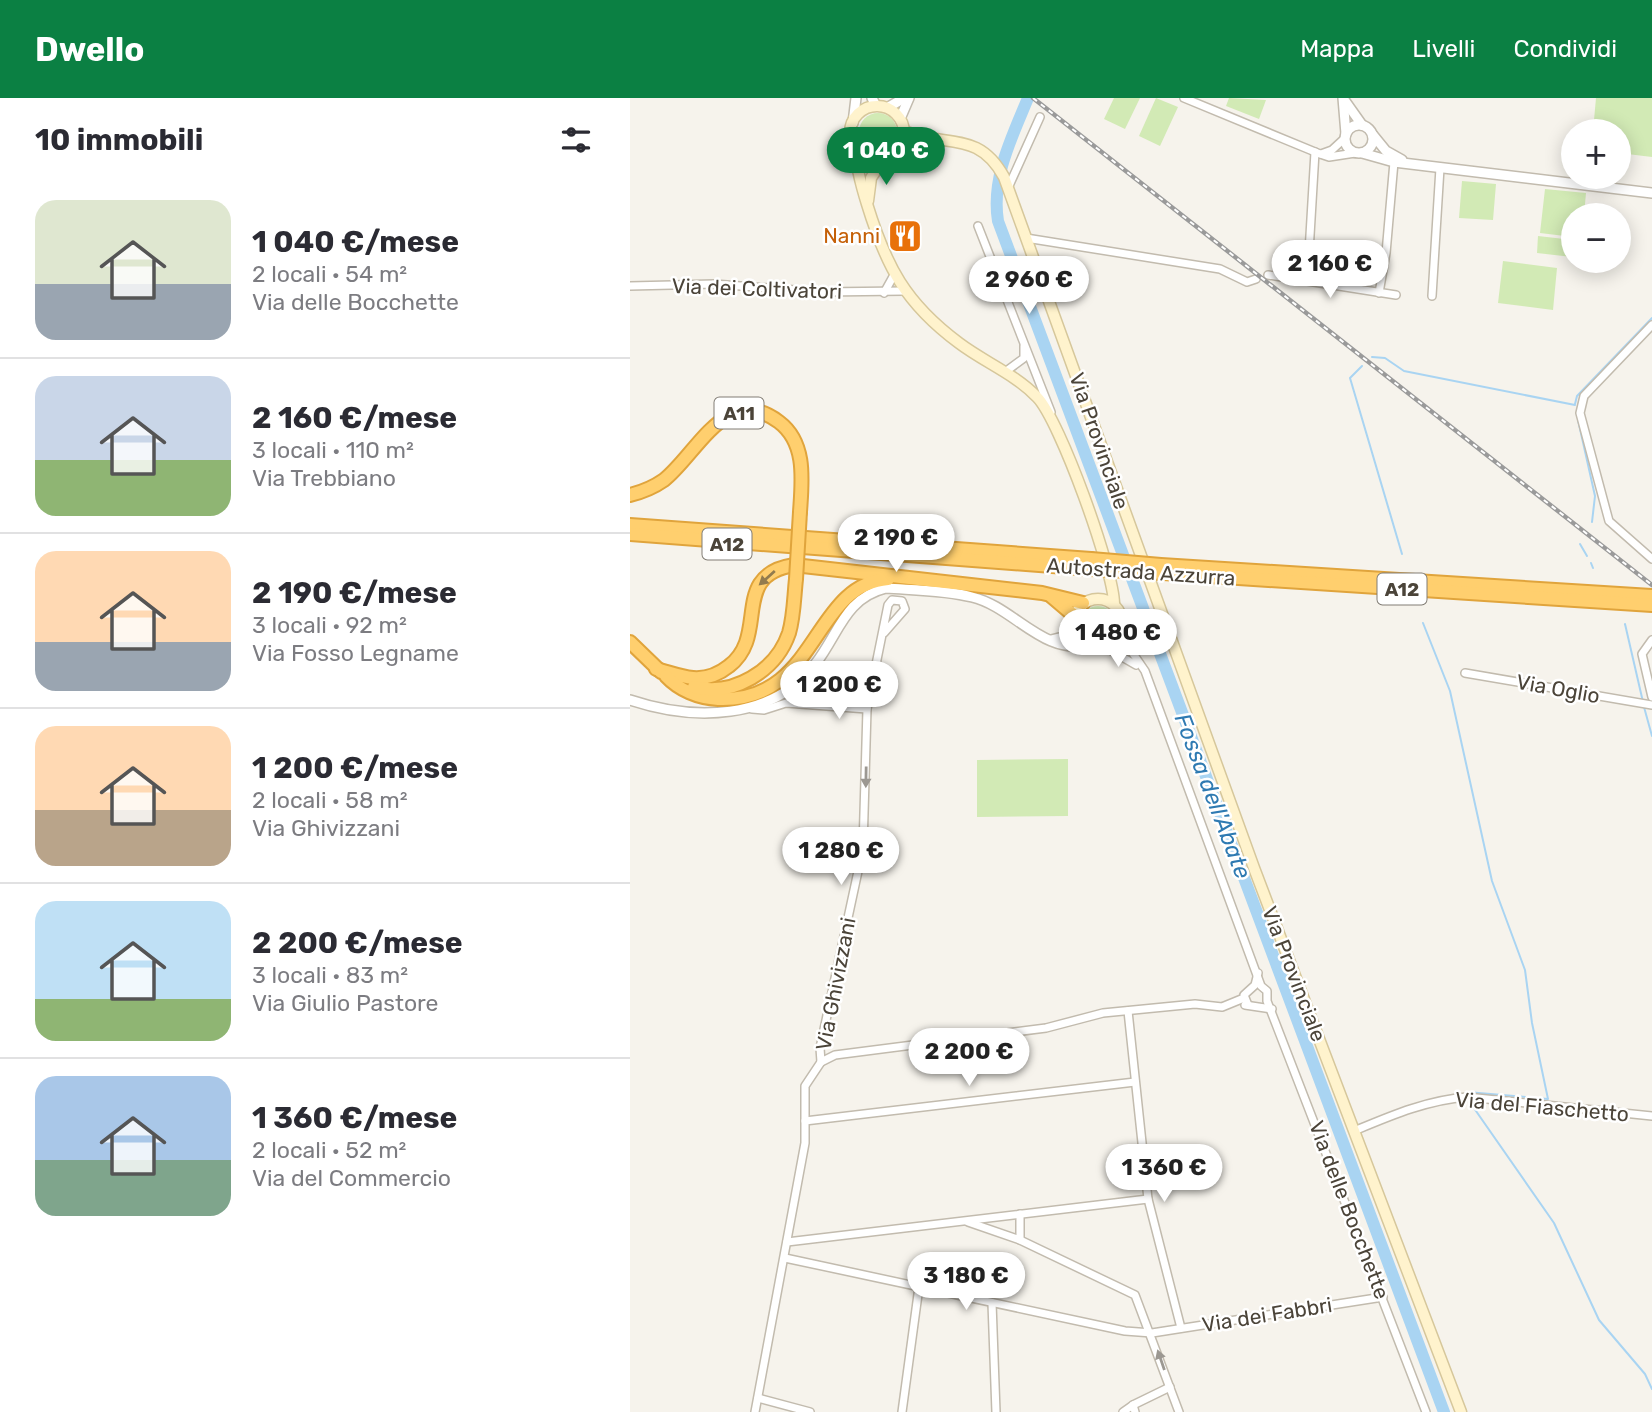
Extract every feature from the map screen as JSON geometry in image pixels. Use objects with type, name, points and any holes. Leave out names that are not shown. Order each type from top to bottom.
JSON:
[{"type":"highway","name":"A11","points":[[630,495],[665,479],[718,422],[734,414],[754,412],[774,418],[796,442],[802,472],[796,579],[788,633],[778,654],[761,671],[738,685],[713,690],[683,684],[656,668]]},
{"type":"highway","name":"Autostrada Azzurra","points":[[630,525],[1091,564]]},
{"type":"highway","name":"Autostrada Azzurra","points":[[630,534],[1648,602]]},
{"type":"highway","points":[[656,668],[701,678],[717,674],[732,664],[749,639],[755,592],[763,579],[776,570],[794,565],[1042,593],[1089,601]]},
{"type":"highway","name":"Autostrada Azzurra","points":[[1162,569],[1613,593],[1648,602]]},
{"type":"highway","points":[[630,642],[675,686],[708,698],[734,698],[762,691],[797,665],[850,593],[870,582],[904,578]]},
{"type":"highway","points":[[1042,593],[1058,600],[1072,614],[1074,624]]},
{"type":"main road","points":[[855,147],[871,159],[884,158],[896,151],[904,131],[900,119],[879,104],[862,111],[853,122],[851,135],[876,236],[894,275],[904,291],[939,327],[1039,398],[1053,416],[1110,574],[1114,604],[1122,621],[1119,633],[1103,646],[1089,645],[1082,641],[1074,624],[1089,601],[1108,585],[1110,574]]},
{"type":"main road","name":"Via Provinciale","points":[[904,131],[936,141],[967,144],[983,150],[994,160],[1004,177],[1130,532],[1461,1412]]},
{"type":"main road","name":"Via Provinciale","points":[[896,151],[936,141]]},
{"type":"main road","points":[[868,205],[872,178],[884,158]]},
{"type":"main road","points":[[1089,601],[1114,604]]},
{"type":"street","points":[[853,122],[856,98]]},
{"type":"street","points":[[879,104],[906,98],[900,119]]},
{"type":"street","points":[[1184,98],[1329,156],[1359,153],[1373,144],[1373,135]]},
{"type":"street","points":[[1343,98],[1362,125],[1386,151],[1409,164]]},
{"type":"street","points":[[1343,98],[1349,149],[1359,153],[1394,162],[1652,193]]},
{"type":"street","points":[[1008,189],[1040,117]]},
{"type":"street","points":[[1318,153],[1332,150],[1353,127],[1362,125]]},
{"type":"street","points":[[1303,281],[1309,252],[1318,153]]},
{"type":"street","points":[[1380,293],[1387,253],[1394,162]]},
{"type":"street","points":[[1432,296],[1440,168]]},
{"type":"street","points":[[978,226],[1053,416]]},
{"type":"street","points":[[1026,238],[1220,269],[1247,282],[1256,279]]},
{"type":"street","points":[[884,293],[894,275]]},
{"type":"street","points":[[1268,275],[1396,295]]},
{"type":"street","name":"Via dei Coltivatori","points":[[630,286],[714,284],[884,293],[904,291]]},
{"type":"street","points":[[1652,325],[1580,403],[1580,413],[1609,521],[1652,559]]},
{"type":"street","points":[[1005,372],[1024,358],[1023,339]]},
{"type":"street","points":[[752,709],[789,690],[806,675],[817,663],[851,606],[873,591],[886,588],[972,596],[991,604],[1031,633],[1077,648],[1089,645]]},
{"type":"street","points":[[1049,640],[1063,637],[1074,624]]},
{"type":"street","name":"Via Ghivizzani","points":[[755,1412],[805,1143],[805,1086],[821,1062],[820,1048],[863,848],[867,709],[884,633]]},
{"type":"street","name":"Via delle Bocchette","points":[[1119,633],[1145,671],[1259,973],[1258,985],[1268,994],[1265,1004],[1272,1009],[1426,1412]]},
{"type":"street","points":[[1651,702],[1642,654],[1652,640]]},
{"type":"street","points":[[1103,646],[1145,671]]},
{"type":"street","name":"Via Oglio","points":[[1465,673],[1639,703],[1651,702]]},
{"type":"street","points":[[806,675],[804,689],[811,704]]},
{"type":"street","points":[[789,690],[792,699],[811,704]]},
{"type":"street","points":[[630,700],[701,712],[764,710],[786,704],[867,709]]},
{"type":"street","points":[[1243,1002],[1245,991],[1258,985]]},
{"type":"street","points":[[821,1062],[835,1055],[1046,1028],[1103,1013],[1243,1002],[1255,1009],[1265,1004]]},
{"type":"street","points":[[1128,1011],[1148,1199],[1181,1328]]},
{"type":"street","points":[[805,1121],[1135,1082]]},
{"type":"street","name":"Via del Fiaschetto","points":[[1354,1131],[1401,1112],[1447,1098],[1467,1097],[1652,1116]]},
{"type":"street","points":[[787,1242],[1148,1199]]},
{"type":"street","points":[[1020,1214],[1020,1240]]},
{"type":"street","points":[[964,1220],[1020,1240],[1135,1295],[1152,1333],[1180,1412]]},
{"type":"street","name":"Via dei Fabbri","points":[[785,1258],[1125,1331],[1152,1333],[1383,1297]]},
{"type":"street","points":[[902,1412],[919,1287]]},
{"type":"street","points":[[992,1303],[996,1412]]},
{"type":"street","points":[[1123,1412],[1170,1387]]},
{"type":"street","points":[[758,1398],[810,1412]]},
{"type":"green space","points":[[1114,98],[1140,98],[1125,129],[1104,119]]},
{"type":"green space","points":[[1156,98],[1178,107],[1160,146],[1139,136]]},
{"type":"green space","points":[[1229,98],[1266,100],[1259,119],[1226,106]]},
{"type":"green space","points":[[1596,98],[1652,98],[1652,157],[1631,154],[1631,119],[1594,119]]},
{"type":"green space","points":[[878,113],[892,118],[897,132],[892,146],[878,151],[864,146],[859,132],[864,118]]},
{"type":"green space","points":[[1462,181],[1496,184],[1493,220],[1459,218]]},
{"type":"green space","points":[[1545,189],[1586,193],[1585,203],[1561,203],[1561,236],[1540,233]]},
{"type":"green space","points":[[1538,236],[1561,239],[1561,256],[1537,253]]},
{"type":"green space","points":[[1503,261],[1557,268],[1553,310],[1498,303]]},
{"type":"green space","points":[[1098,606],[1110,611],[1115,623],[1110,635],[1098,640],[1086,635],[1081,623],[1086,611]]},
{"type":"green space","points":[[1068,759],[1068,816],[977,817],[977,760]]},
{"type":"waterway","name":"Fossa dell'Abate","points":[[1028,98],[1000,173],[997,189],[998,221],[1444,1412]]},
{"type":"waterway","points":[[1575,404],[1577,396],[1652,318]]},
{"type":"waterway","points":[[1372,357],[1385,358],[1404,371],[1575,405]]},
{"type":"waterway","points":[[1362,366],[1350,378],[1402,554]]},
{"type":"waterway","points":[[1578,420],[1595,496],[1592,522]]},
{"type":"waterway","points":[[1580,544],[1587,556]]},
{"type":"waterway","points":[[1591,563],[1593,568]]},
{"type":"waterway","points":[[1423,623],[1450,691],[1492,881],[1525,970],[1532,1023],[1548,1099],[1467,1092]]},
{"type":"waterway","points":[[1625,624],[1643,702]]},
{"type":"waterway","points":[[1644,707],[1652,736]]},
{"type":"waterway","points":[[1469,1101],[1554,1223],[1599,1320],[1645,1374],[1652,1389]]},
{"type":"railway","points":[[1033,98],[1652,585]]},
{"type":"place","name":"Nanni","points":[[905,236]]}]
